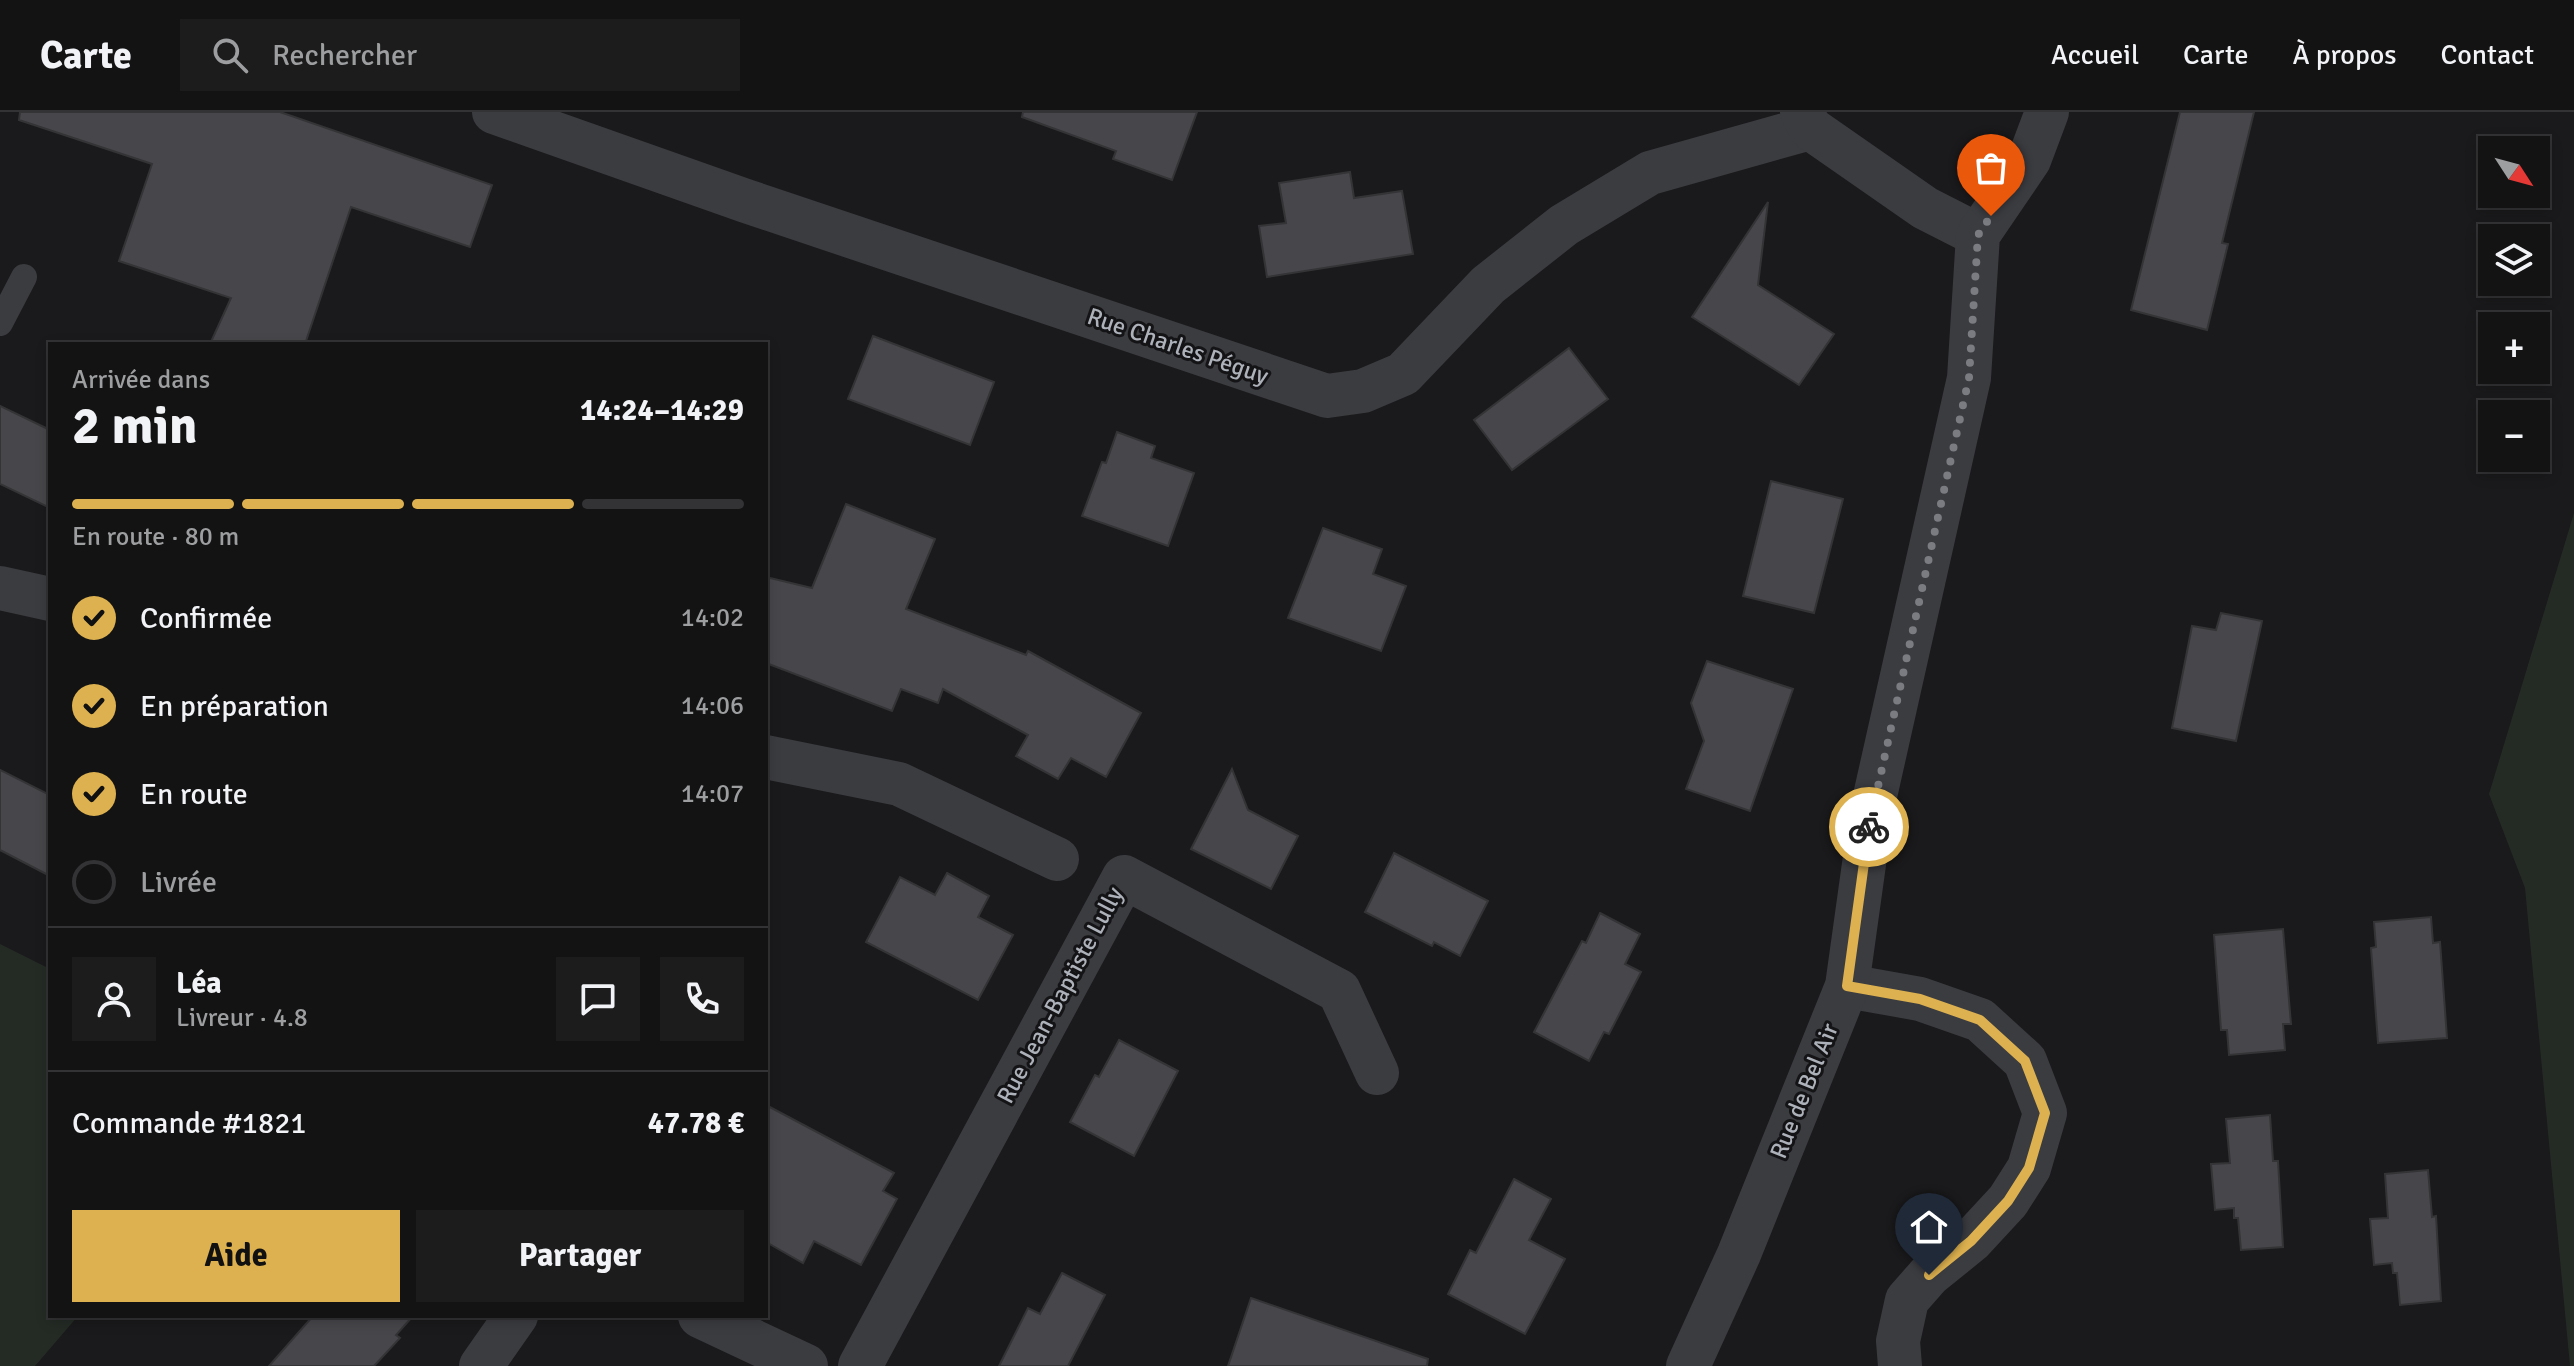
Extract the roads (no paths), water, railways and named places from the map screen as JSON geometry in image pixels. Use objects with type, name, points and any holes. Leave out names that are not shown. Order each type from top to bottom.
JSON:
[{"type":"street","name":"Rue Charles Péguy","points":[[494,112],[746,201],[1327,396],[1363,391],[1403,374],[1488,285],[1564,225],[1650,173],[1806,120]]},
{"type":"street","points":[[1806,120],[1925,208],[1978,235],[2029,160],[2047,112]]},
{"type":"street","name":"Rue de Bel Air","points":[[1688,1366],[1739,1254],[1847,986],[1871,814],[1969,378],[1978,235]]},
{"type":"street","points":[[0,588],[48,599]]},
{"type":"street","points":[[768,757],[899,784],[1057,859]]},
{"type":"street","name":"Rue Jean-Baptiste Lully","points":[[860,1366],[1124,877],[1339,991],[1377,1073]]},
{"type":"street","points":[[1847,986],[1920,999],[1980,1020],[2025,1061],[2045,1113],[2029,1168],[2008,1201],[1971,1241],[1929,1275],[1907,1300],[1898,1341],[1900,1366]]},
{"type":"street","points":[[481,1366],[515,1318]]},
{"type":"street","points":[[704,1318],[806,1366]]},
{"type":"lane","points":[[0,323],[24,277]]}]
